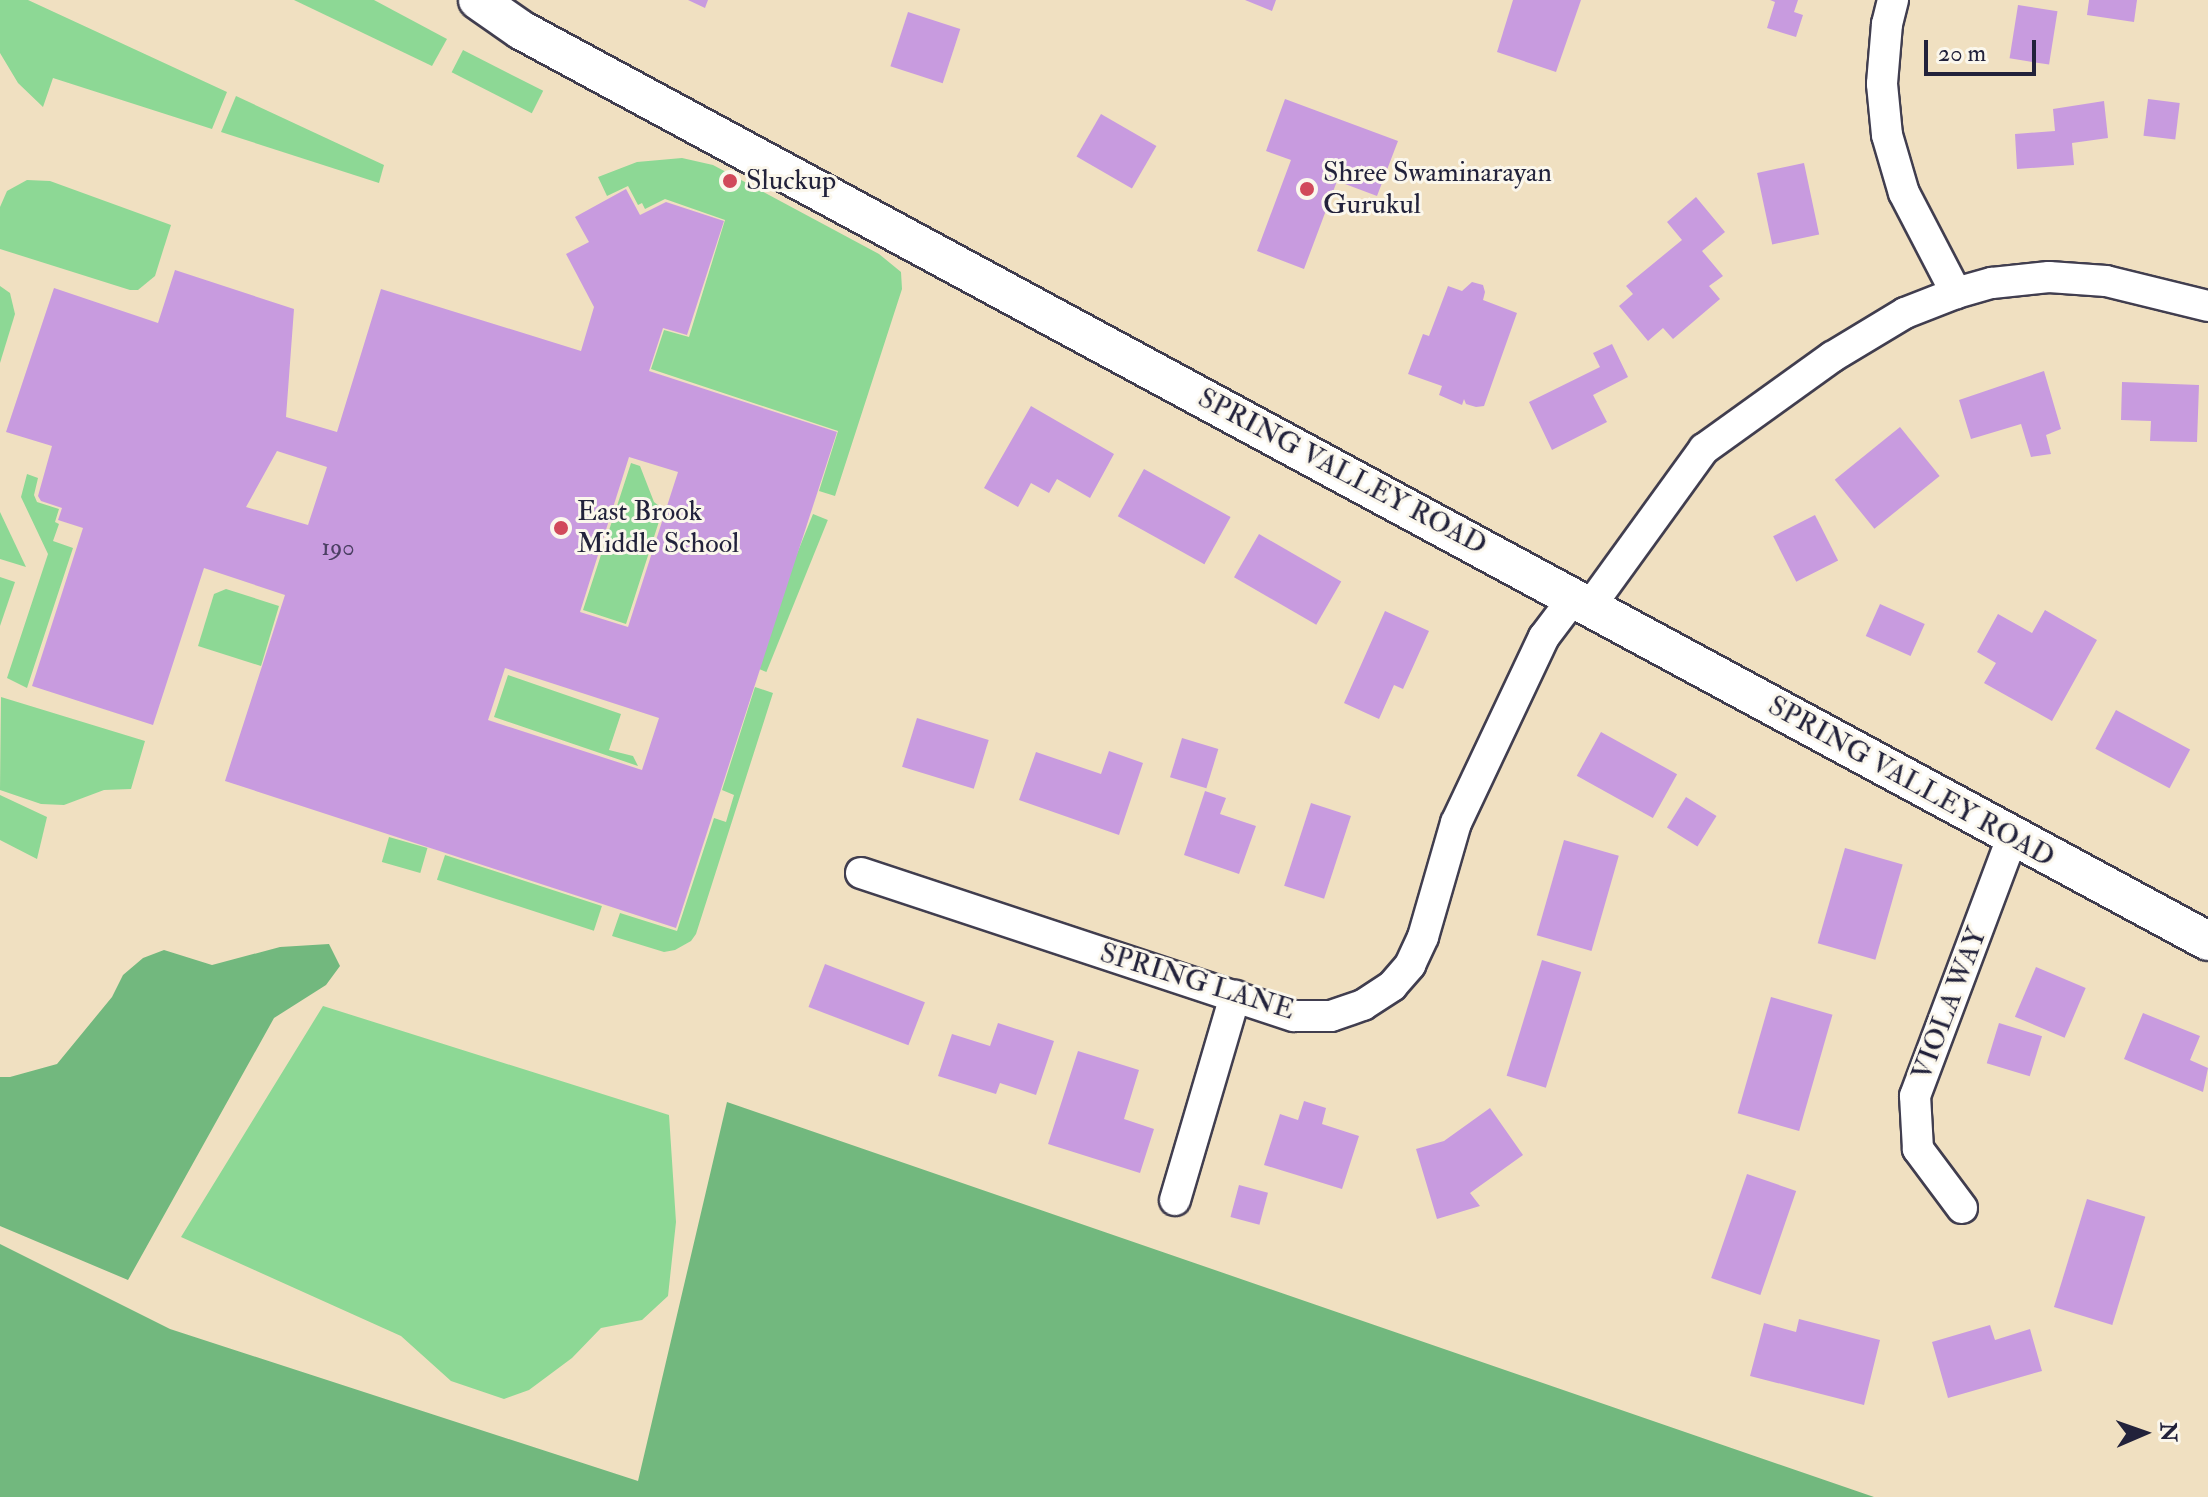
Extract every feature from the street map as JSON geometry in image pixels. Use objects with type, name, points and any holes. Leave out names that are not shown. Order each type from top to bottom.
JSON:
[{"type":"street","points":[[1893,0],[1882,84],[1887,135],[1904,193],[1956,293]]},
{"type":"street","name":"SPRING VALLEY ROAD","points":[[491,4],[534,38],[1583,601],[2012,838],[2208,941]]},
{"type":"street","name":"SPRING LANE","points":[[861,873],[1294,1016],[1331,1016],[1363,1005],[1401,976],[1423,937],[1456,823],[1544,637],[1583,601],[1704,449],[1832,357],[1905,313],[1956,293],[1992,283],[2049,277],[2106,281],[2208,306]]},
{"type":"street","name":"VIOLA WAY","points":[[1962,1208],[1918,1149],[1915,1096],[2012,838]]},
{"type":"street","points":[[1175,1200],[1235,996]]},
{"type":"green space","points":[[0,0],[28,0],[227,92],[212,129],[53,78],[43,107],[18,83],[0,53]]},
{"type":"green space","points":[[294,0],[374,0],[447,39],[432,66]]},
{"type":"green space","points":[[463,50],[543,91],[532,113],[452,72]]},
{"type":"green space","points":[[236,96],[384,165],[379,183],[221,132]]},
{"type":"green space","points":[[682,158],[713,165],[879,254],[901,272],[902,289],[835,496],[819,491],[838,431],[651,369],[664,330],[689,337],[725,220],[665,199],[645,209],[642,203],[638,205],[628,186],[607,196],[598,177],[637,162]]},
{"type":"green space","points":[[27,180],[50,181],[171,225],[155,276],[138,290],[130,290],[0,249],[0,207],[7,191]]},
{"type":"green space","points":[[0,286],[10,293],[15,314],[0,363]]},
{"type":"green space","points":[[631,463],[640,466],[654,502],[663,509],[626,624],[583,610]]},
{"type":"green space","points":[[27,474],[38,478],[34,495],[37,502],[59,509],[55,522],[59,524],[53,541],[73,548],[27,688],[7,678],[48,554],[21,497]]},
{"type":"green space","points":[[0,512],[26,567],[0,559]]},
{"type":"green space","points":[[813,514],[828,520],[766,672],[752,666]]},
{"type":"green space","points":[[0,577],[15,582],[0,626]]},
{"type":"green space","points":[[226,589],[279,606],[261,666],[198,646],[214,594]]},
{"type":"green space","points":[[508,675],[621,714],[609,750],[633,756],[638,766],[494,717]]},
{"type":"green space","points":[[755,687],[773,693],[696,934],[691,941],[675,950],[664,952],[612,936],[620,913],[677,931],[714,818],[726,822],[734,795],[722,790]]},
{"type":"green space","points":[[1,697],[145,741],[131,789],[104,790],[64,805],[41,804],[0,790]]},
{"type":"green space","points":[[0,795],[47,817],[37,859],[0,840]]},
{"type":"green space","points":[[389,837],[427,848],[420,873],[382,862]]},
{"type":"green space","points":[[445,855],[602,906],[594,931],[437,880]]},
{"type":"green space","points":[[329,944],[340,966],[326,985],[274,1018],[128,1280],[0,1226],[0,1077],[57,1064],[112,997],[123,975],[143,958],[164,950],[212,965],[280,947]]},
{"type":"green space","points":[[323,1006],[669,1115],[676,1222],[668,1296],[642,1320],[601,1328],[572,1358],[529,1390],[504,1399],[451,1381],[401,1336],[181,1237]]},
{"type":"green space","points":[[727,1102],[1874,1497],[0,1497],[0,1244],[170,1329],[638,1481]]},
{"type":"building","points":[[688,0],[708,0],[705,8]]},
{"type":"building","points":[[1245,0],[1276,0],[1272,11]]},
{"type":"building","points":[[1513,0],[1581,0],[1556,72],[1497,52]]},
{"type":"building","points":[[1770,0],[1798,0],[1794,12],[1803,15],[1796,37],[1767,28],[1775,2]]},
{"type":"building","points":[[2089,0],[2137,0],[2134,22],[2087,15]]},
{"type":"building","points":[[2018,5],[2058,11],[2049,65],[2010,58]]},
{"type":"building","points":[[908,12],[960,29],[943,83],[890,66]]},
{"type":"building","name":"Shree Swaminarayan Gurukul","points":[[1285,99],[1398,141],[1377,196],[1337,181],[1304,269],[1257,251],[1291,160],[1266,151]]},
{"type":"building","points":[[2148,99],[2180,103],[2175,140],[2143,136]]},
{"type":"building","points":[[2104,101],[2108,138],[2072,143],[2074,165],[2017,169],[2015,134],[2055,131],[2053,109]]},
{"type":"building","points":[[1101,114],[1156,146],[1132,188],[1076,156]]},
{"type":"building","points":[[1804,163],[1819,234],[1772,244],[1757,173]]},
{"type":"building","points":[[626,189],[640,215],[666,202],[724,221],[687,335],[663,328],[649,371],[837,432],[676,928],[225,781],[285,595],[204,568],[153,725],[32,686],[83,528],[58,520],[62,508],[41,501],[38,496],[52,446],[6,432],[54,288],[158,323],[175,270],[294,309],[286,417],[337,432],[381,289],[581,351],[594,307],[566,254],[589,242],[575,217]],"holes":[[[277,451],[327,467],[308,525],[246,507]],[[629,457],[678,472],[628,627],[580,612]],[[505,668],[659,718],[642,770],[488,720]]]},
{"type":"building","points":[[1696,197],[1725,232],[1702,251],[1723,276],[1709,286],[1720,299],[1673,339],[1663,328],[1648,341],[1619,306],[1633,294],[1626,286],[1682,240],[1667,222]]},
{"type":"building","points":[[1472,282],[1483,285],[1483,300],[1517,313],[1484,406],[1476,407],[1466,404],[1464,399],[1462,405],[1439,395],[1442,386],[1408,374],[1423,334],[1429,336],[1448,286],[1462,291]]},
{"type":"building","points":[[1612,344],[1628,377],[1593,395],[1607,422],[1552,450],[1529,402],[1600,367],[1593,353]]},
{"type":"building","points":[[2044,371],[2061,429],[2046,435],[2051,454],[2031,457],[2021,424],[1971,439],[1959,400]]},
{"type":"building","points":[[2122,382],[2199,385],[2197,442],[2150,441],[2151,421],[2121,420]]},
{"type":"building","points":[[1031,406],[1114,454],[1090,498],[1057,479],[1049,493],[1031,483],[1018,507],[984,488]]},
{"type":"building","points":[[1900,427],[1940,476],[1874,529],[1835,480]]},
{"type":"building","points":[[1144,469],[1231,517],[1204,564],[1118,516]]},
{"type":"building","points":[[1815,515],[1838,560],[1796,582],[1773,536]]},
{"type":"building","points":[[1259,534],[1341,582],[1316,625],[1234,577]]},
{"type":"building","points":[[1880,604],[1925,624],[1911,656],[1866,636]]},
{"type":"building","points":[[2045,610],[2097,640],[2052,721],[1984,683],[1996,663],[1977,652],[1998,614],[2032,633]]},
{"type":"building","points":[[1385,611],[1429,631],[1403,689],[1394,685],[1379,719],[1344,703]]},
{"type":"building","points":[[2116,710],[2190,749],[2170,788],[2095,749]]},
{"type":"building","points":[[917,718],[989,740],[974,789],[902,767]]},
{"type":"building","points":[[1601,732],[1677,774],[1653,818],[1577,776]]},
{"type":"building","points":[[1182,738],[1218,749],[1206,788],[1170,777]]},
{"type":"building","points":[[1109,751],[1143,763],[1119,835],[1019,800],[1036,752],[1101,774]]},
{"type":"building","points":[[1205,791],[1226,798],[1220,814],[1256,826],[1239,874],[1184,855]]},
{"type":"building","points":[[1686,797],[1717,816],[1697,847],[1667,828]]},
{"type":"building","points":[[1311,803],[1351,816],[1324,899],[1284,886]]},
{"type":"building","points":[[1564,840],[1619,856],[1592,951],[1537,935]]},
{"type":"building","points":[[1845,848],[1903,865],[1875,960],[1818,943]]},
{"type":"building","points":[[1542,960],[1581,972],[1546,1088],[1507,1076]]},
{"type":"building","points":[[825,964],[925,1002],[908,1045],[809,1007]]},
{"type":"building","points":[[2036,967],[2086,988],[2065,1038],[2015,1017]]},
{"type":"building","points":[[1771,997],[1833,1015],[1799,1131],[1738,1113]]},
{"type":"building","points":[[2143,1013],[2200,1036],[2190,1060],[2208,1068],[2203,1092],[2124,1059]]},
{"type":"building","points":[[998,1023],[1054,1041],[1036,1095],[1000,1083],[996,1094],[938,1076],[952,1034],[990,1046]]},
{"type":"building","points":[[1999,1023],[2042,1036],[2030,1076],[1987,1063]]},
{"type":"building","points":[[1078,1051],[1139,1070],[1124,1119],[1154,1129],[1140,1173],[1048,1144]]},
{"type":"building","points":[[1304,1101],[1326,1108],[1322,1124],[1359,1136],[1342,1189],[1264,1165],[1280,1114],[1298,1120]]},
{"type":"building","points":[[1490,1108],[1523,1155],[1470,1193],[1480,1206],[1437,1219],[1416,1149],[1444,1141]]},
{"type":"building","points":[[1747,1174],[1796,1191],[1760,1295],[1711,1278]]},
{"type":"building","points":[[1239,1185],[1268,1193],[1259,1225],[1230,1217]]},
{"type":"building","points":[[2087,1199],[2145,1217],[2112,1325],[2054,1307]]},
{"type":"building","points":[[1799,1319],[1880,1340],[1864,1405],[1750,1376],[1764,1323],[1796,1332]]},
{"type":"building","points":[[1990,1325],[1995,1340],[2030,1329],[2042,1371],[1948,1398],[1932,1342]]},
{"type":"place","name":"Sluckup","points":[[730,181]]},
{"type":"place","name":"Shree Swaminarayan Gurukul","points":[[1307,189]]},
{"type":"place","name":"East Brook Middle School","points":[[561,528]]}]
